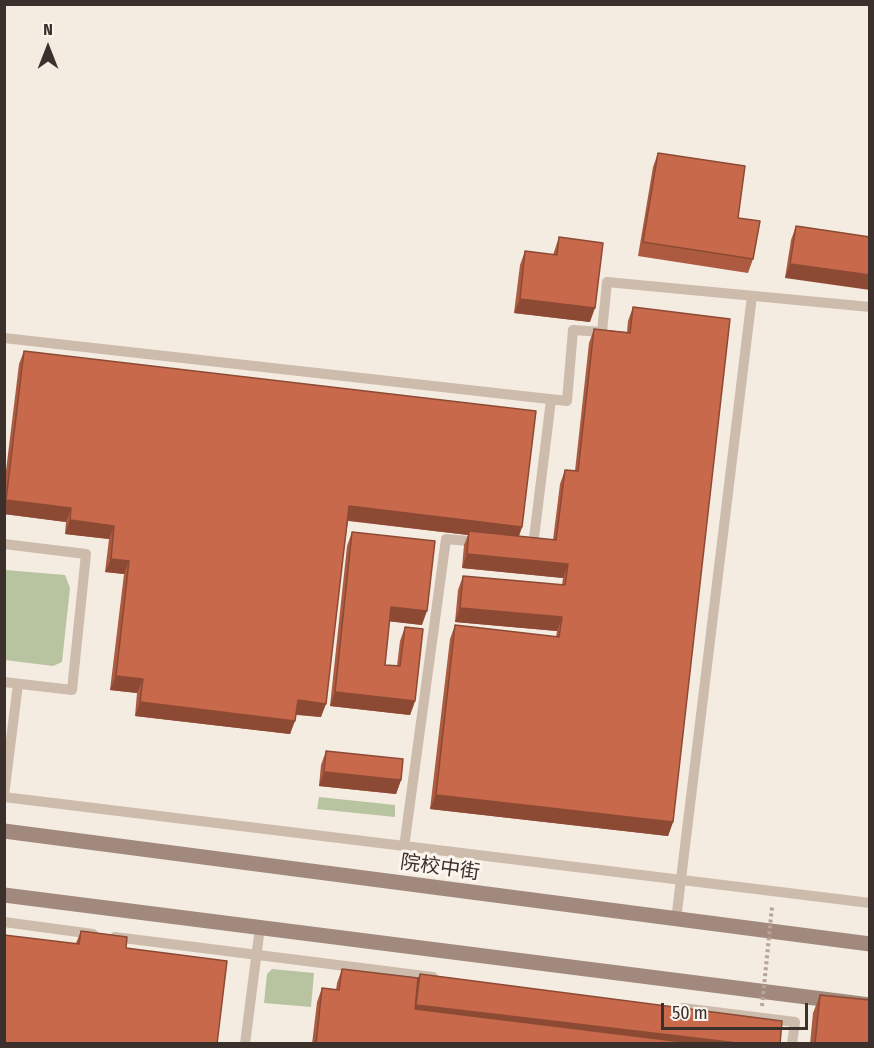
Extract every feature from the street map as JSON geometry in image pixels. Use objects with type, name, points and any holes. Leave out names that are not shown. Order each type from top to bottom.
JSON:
[{"type":"main road","name":"院校中街","points":[[4,831],[870,944]]},
{"type":"main road","points":[[4,895],[870,1005]]},
{"type":"lane","points":[[4,338],[567,401],[573,330],[602,332],[607,282],[870,307]]},
{"type":"lane","points":[[676,920],[752,296]]},
{"type":"lane","points":[[511,544],[533,546],[551,400]]},
{"type":"lane","points":[[404,847],[446,539],[489,542]]},
{"type":"lane","points":[[4,544],[86,554],[72,690],[4,682]]},
{"type":"lane","points":[[18,684],[8,742],[4,796],[680,882],[870,903]]},
{"type":"lane","points":[[4,922],[443,978]]},
{"type":"lane","points":[[245,1044],[260,927]]},
{"type":"lane","points":[[666,1006],[795,1022],[792,1044]]},
{"type":"path","points":[[762,1006],[772,907]]},
{"type":"green space","points":[[5,570],[65,575],[70,588],[62,662],[53,666],[5,660]]},
{"type":"green space","points":[[319,797],[395,805],[395,817],[317,809]]},
{"type":"green space","points":[[272,969],[314,973],[311,1007],[264,1003],[267,974]]},
{"type":"building","points":[[658,153],[745,166],[738,218],[760,221],[753,259],[643,242]]},
{"type":"building","points":[[796,226],[870,237],[870,275],[790,264]]},
{"type":"building","points":[[559,237],[603,243],[595,308],[520,299],[525,251],[557,255]]},
{"type":"building","points":[[633,307],[730,319],[673,822],[436,795],[455,625],[559,637],[562,617],[460,608],[463,576],[565,585],[568,564],[467,554],[469,531],[556,540],[565,470],[578,471],[594,329],[630,333]]},
{"type":"building","points":[[24,351],[536,411],[522,527],[349,506],[326,704],[298,700],[295,721],[140,702],[143,679],[116,676],[129,561],[111,559],[114,526],[70,520],[71,508],[6,500]]},
{"type":"building","points":[[352,532],[435,541],[427,611],[391,607],[385,665],[400,666],[405,627],[423,629],[415,701],[335,692]]},
{"type":"building","points":[[326,751],[403,759],[401,780],[324,772]]},
{"type":"building","points":[[81,931],[127,937],[126,948],[227,961],[217,1044],[4,1044],[4,935],[79,944]]},
{"type":"building","points":[[342,969],[418,978],[415,1009],[699,1044],[316,1044],[322,988],[339,990]]},
{"type":"building","points":[[420,974],[782,1021],[780,1044],[746,1044],[416,1005]]},
{"type":"building","points":[[820,995],[870,1000],[870,1044],[815,1044]]}]
